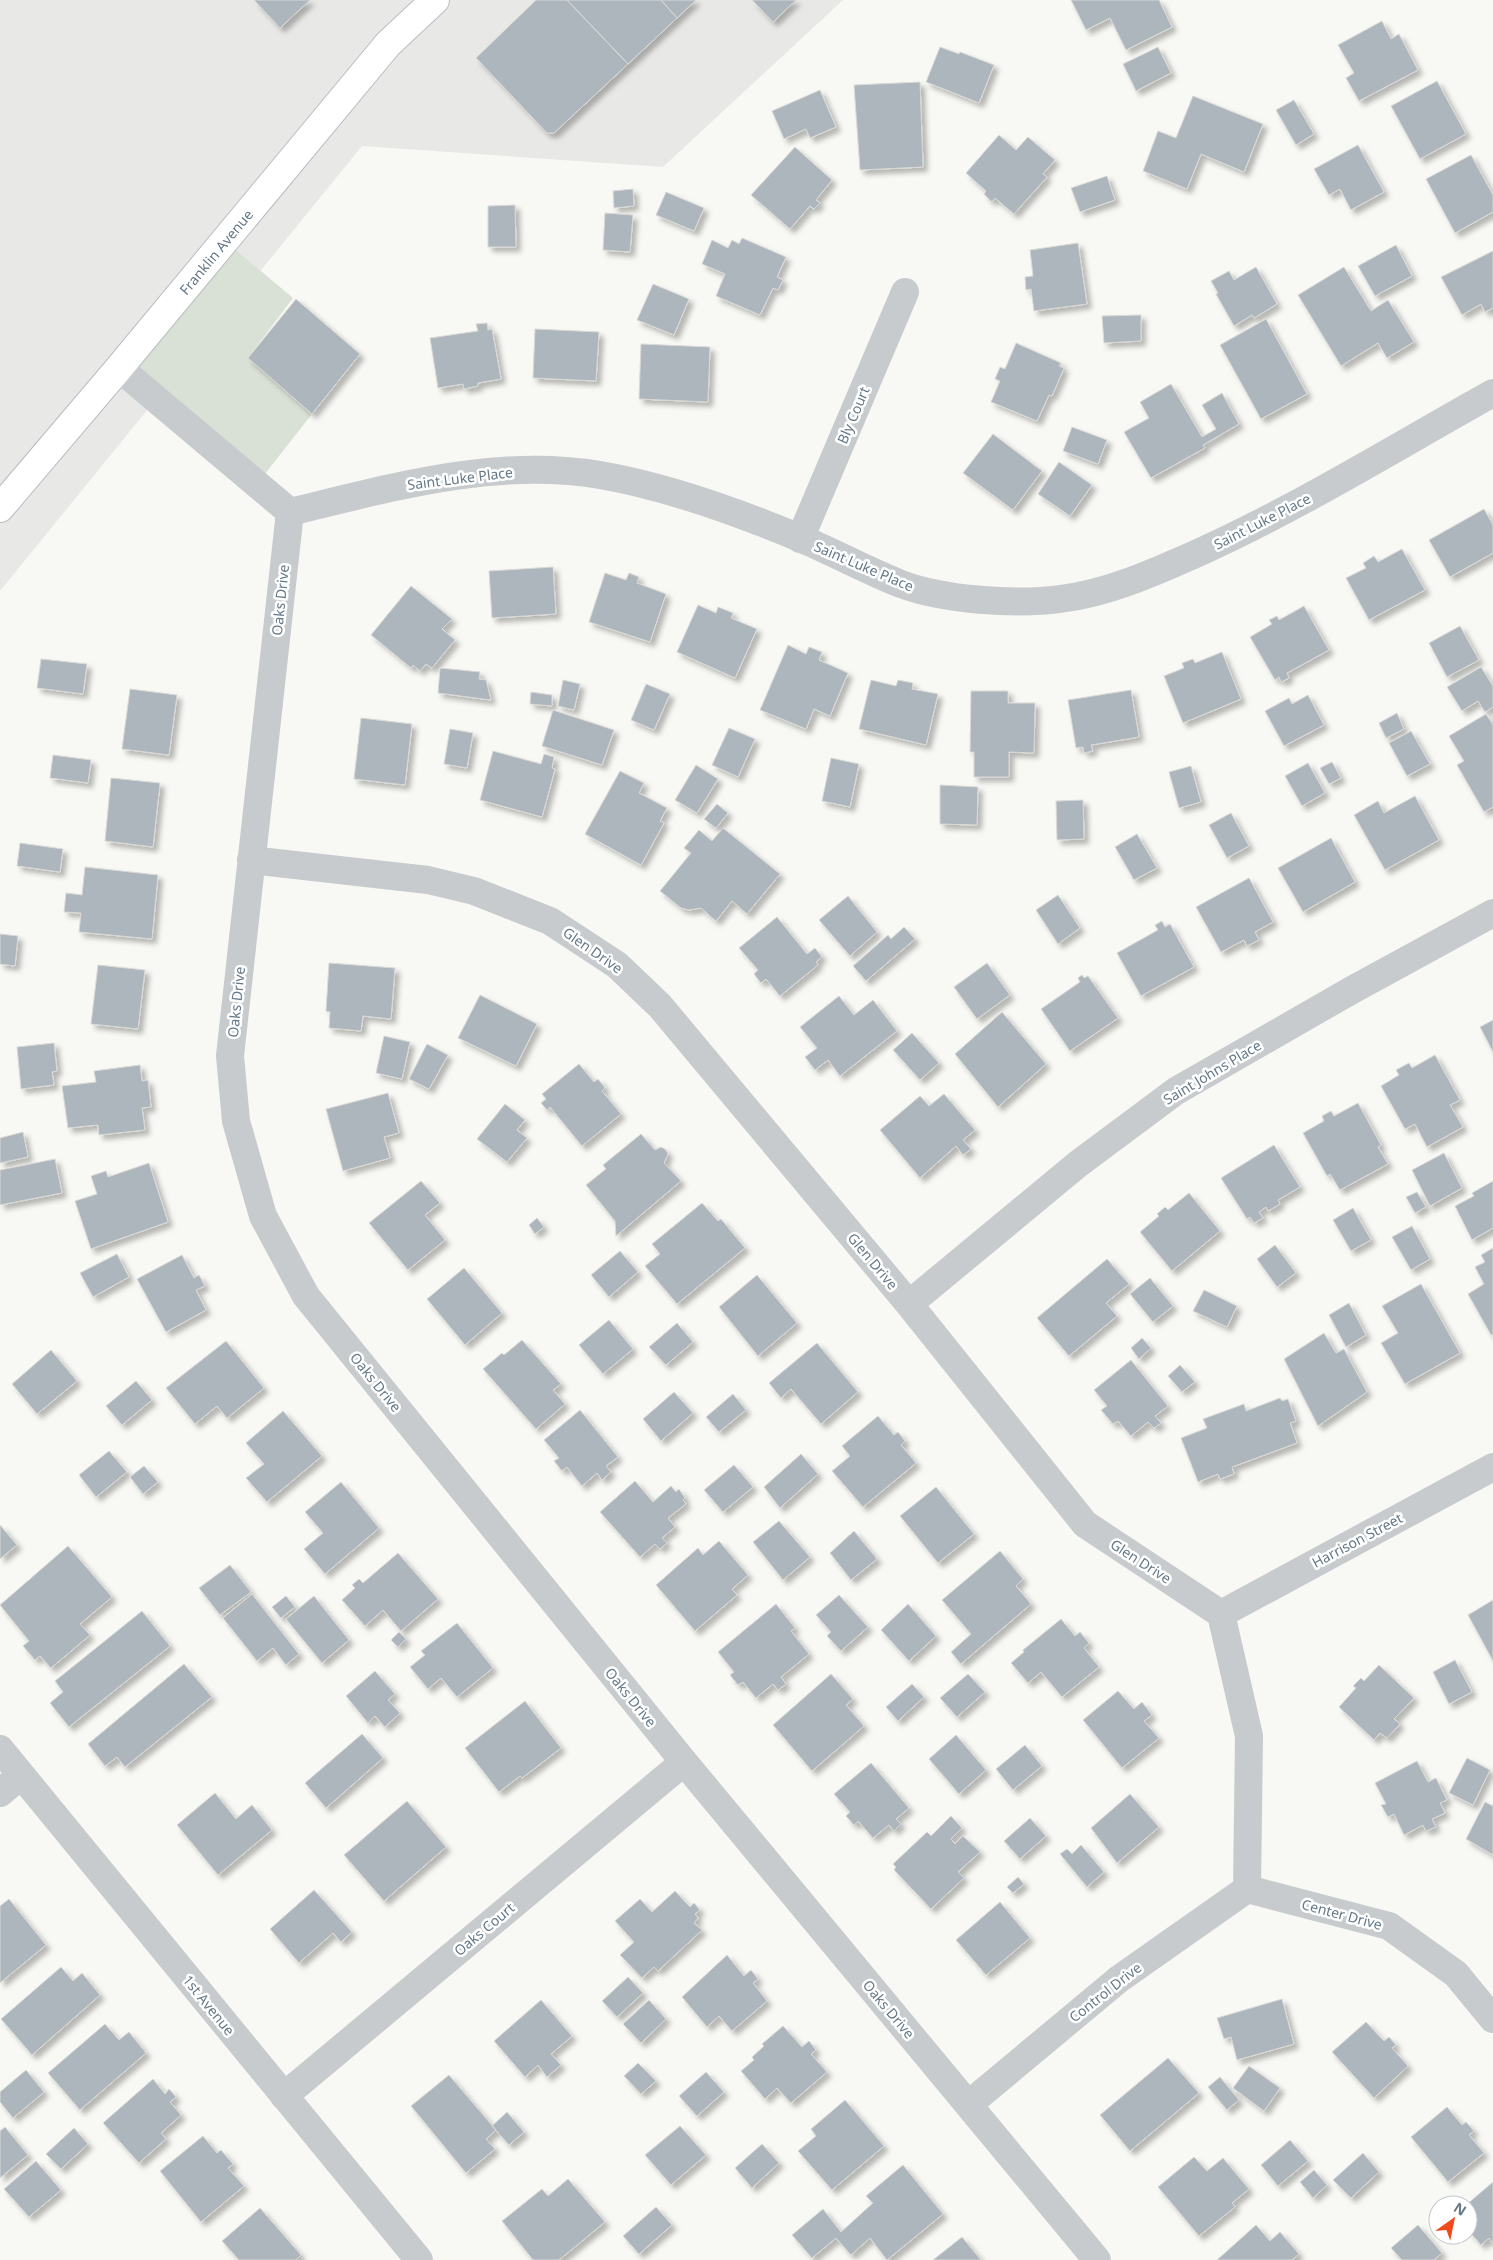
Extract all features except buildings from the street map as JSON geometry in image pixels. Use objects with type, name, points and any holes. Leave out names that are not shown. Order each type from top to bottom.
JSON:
[{"type":"main road","name":"Franklin Avenue","points":[[0,508],[388,44],[435,0]]},
{"type":"street","name":"Bly Court","points":[[800,539],[905,292]]},
{"type":"street","points":[[119,368],[290,512]]},
{"type":"street","name":"Saint Luke Place","points":[[290,512],[418,481],[473,474],[558,470],[634,482],[716,507],[800,539],[904,585],[936,593],[1003,602],[1062,599],[1137,580],[1255,527],[1493,393]]},
{"type":"street","name":"Oaks Drive","points":[[290,512],[230,1056],[236,1121],[263,1216],[306,1296],[684,1762],[1097,2260]]},
{"type":"street","name":"Glen Drive","points":[[251,860],[428,880],[474,891],[550,921],[617,965],[660,1006],[909,1304],[1085,1524],[1221,1614]]},
{"type":"street","name":"Saint Johns Place","points":[[909,1304],[1078,1164],[1176,1091],[1352,990],[1493,913]]},
{"type":"street","name":"Harrison Street","points":[[1221,1614],[1493,1467]]},
{"type":"street","points":[[1221,1614],[1249,1736],[1247,1889]]},
{"type":"street","name":"1st Avenue","points":[[0,1749],[419,2260]]},
{"type":"street","name":"Oaks Court","points":[[284,2096],[684,1762]]},
{"type":"street","points":[[0,1793],[21,1775]]},
{"type":"street","name":"Center Drive","points":[[1247,1889],[1389,1926],[1456,1974],[1493,2019]]},
{"type":"street","name":"Control Drive","points":[[969,2104],[1119,1979],[1247,1889]]},
{"type":"shaded area","points":[[0,0],[843,0],[663,167],[362,146],[0,591]]},
{"type":"shaded area","points":[[225,241],[293,298],[248,358],[312,414],[257,484],[119,368]]}]
